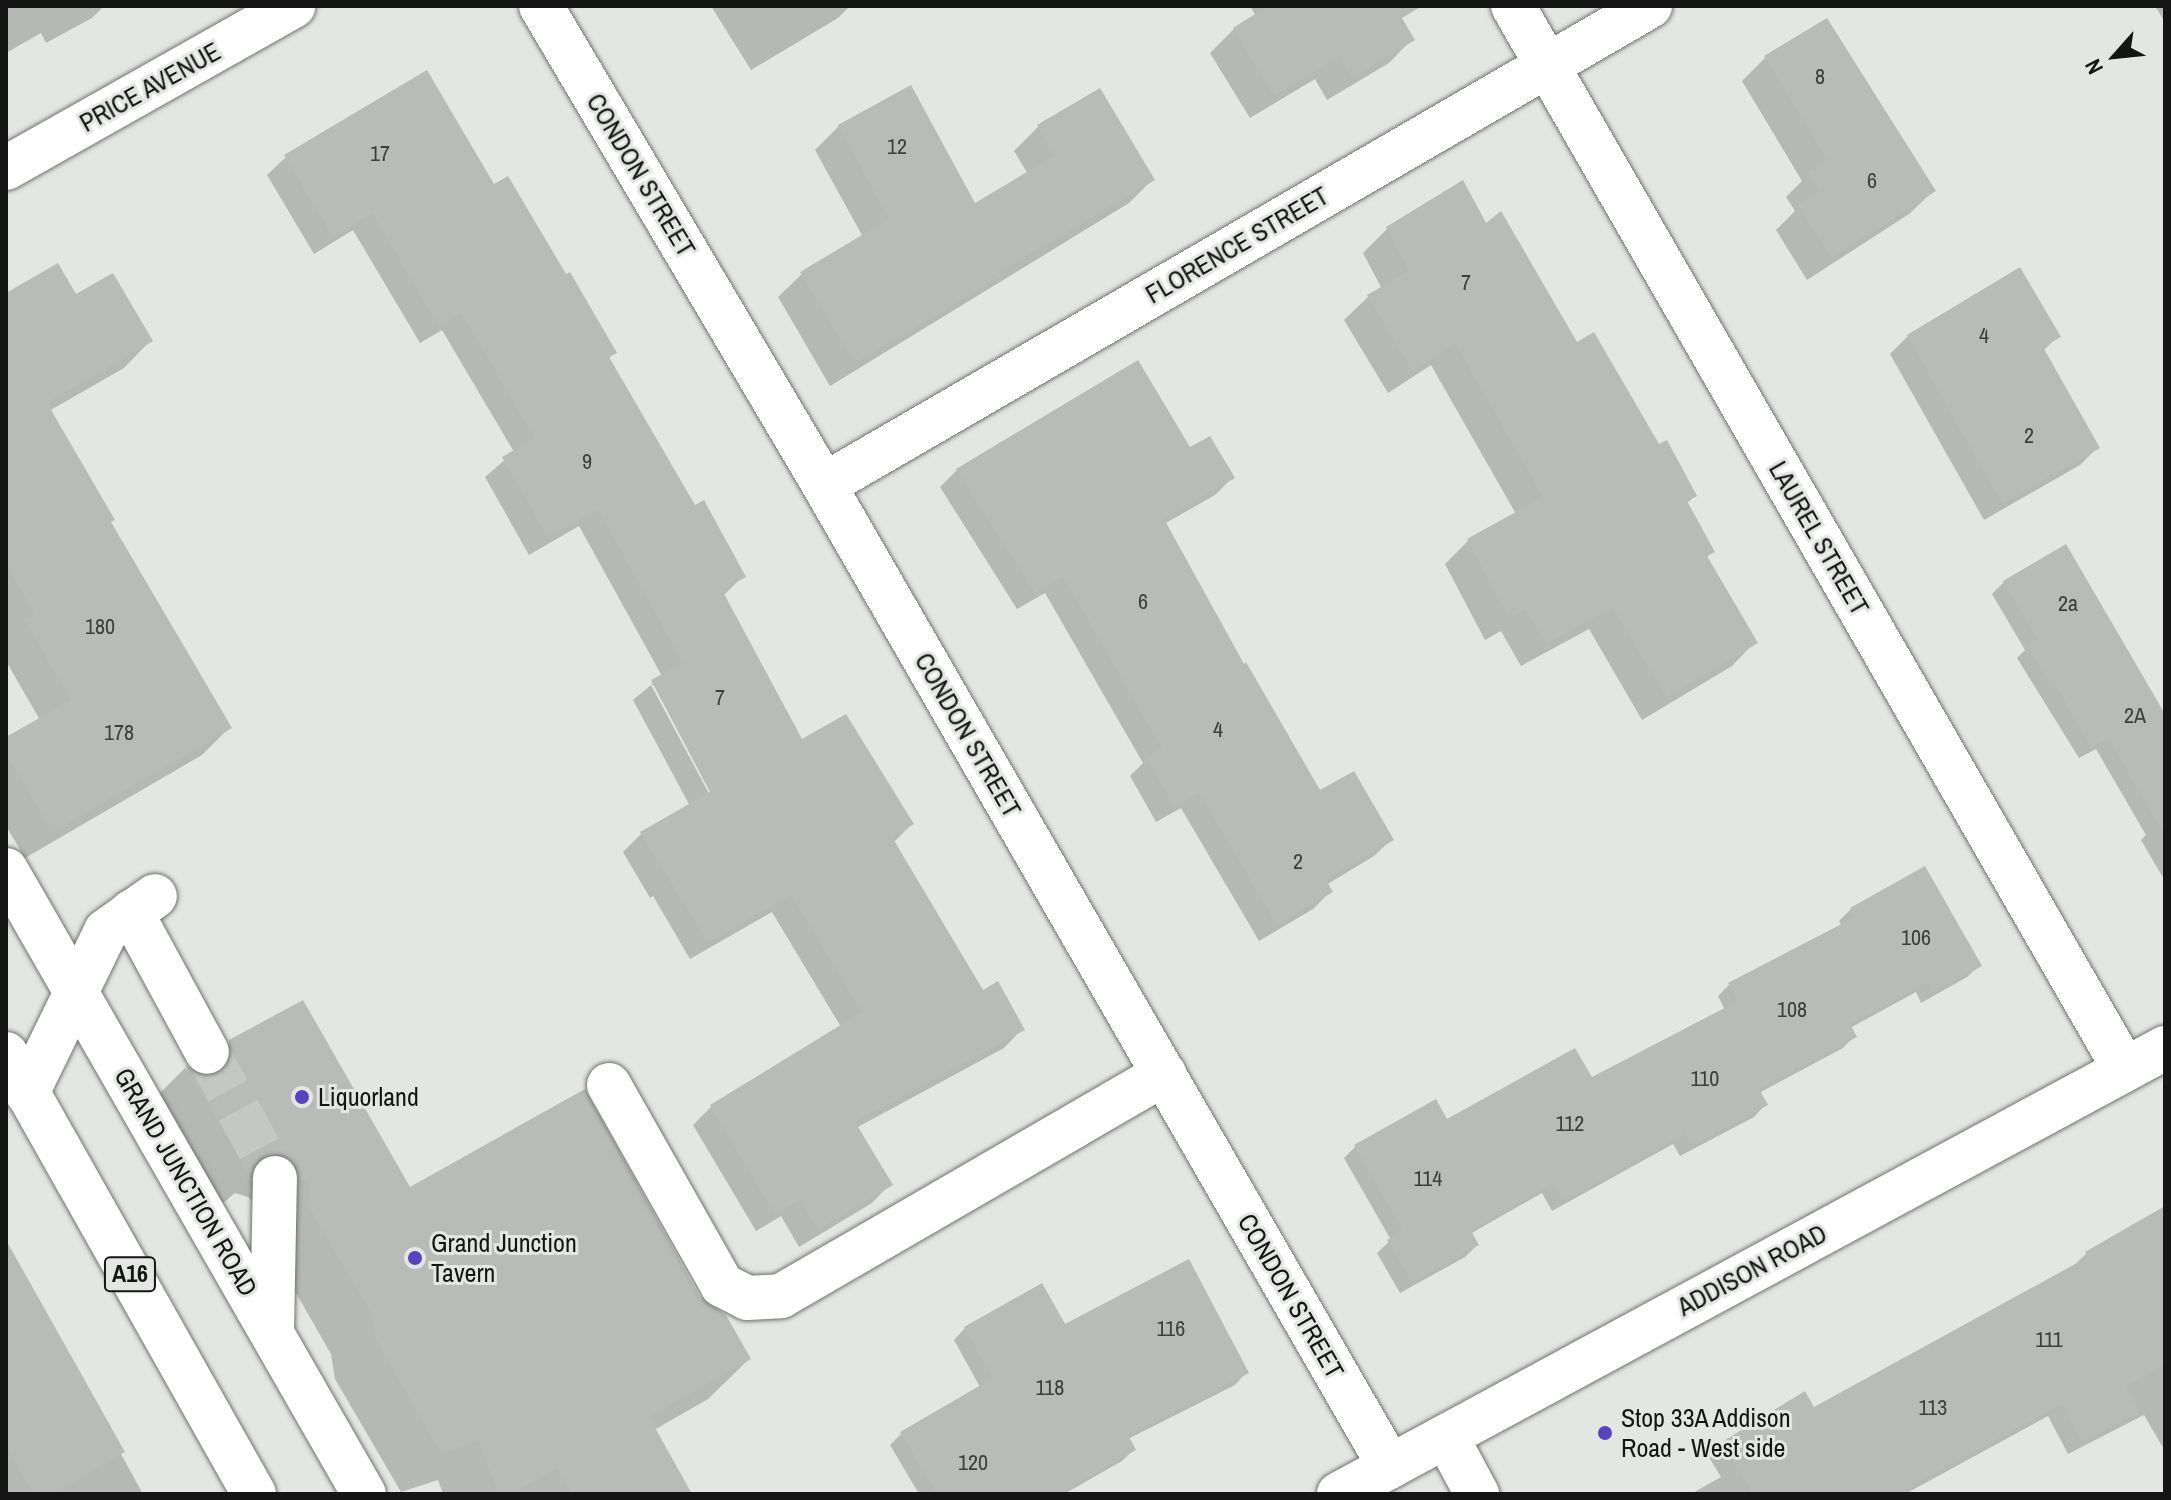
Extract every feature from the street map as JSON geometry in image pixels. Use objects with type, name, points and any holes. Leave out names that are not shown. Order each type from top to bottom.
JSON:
[{"type":"main road","name":"PRICE AVENUE","points":[[6,168],[294,6]]},
{"type":"main road","name":"CONDON STREET","points":[[541,6],[824,485],[1390,1467]]},
{"type":"main road","name":"LAUREL STREET","points":[[1513,6],[2125,1070]]},
{"type":"main road","name":"FLORENCE STREET","points":[[824,485],[1650,6]]},
{"type":"main road","name":"GRAND JUNCTION ROAD","points":[[6,870],[364,1494]]},
{"type":"main road","points":[[27,1093],[75,988],[106,931],[143,904],[207,1052]]},
{"type":"main road","name":"ADDISON ROAD","points":[[1339,1494],[2165,1048]]},
{"type":"main road","name":"A16","points":[[6,1054],[254,1494]]},
{"type":"main road","points":[[609,1085],[722,1285],[747,1298],[781,1296],[1164,1074]]},
{"type":"main road","points":[[272,1331],[275,1178]]},
{"type":"main road","points":[[1447,1438],[1477,1494]]},
{"type":"building","points":[[1268,6],[1422,6],[1402,18],[1415,40],[1352,78],[1339,57],[1274,96],[1233,28]]},
{"type":"building","points":[[1827,18],[1936,191],[1832,258],[1798,205],[1820,191],[1808,172],[1827,159],[1764,56]]},
{"type":"building","points":[[427,70],[494,184],[508,176],[566,274],[570,272],[617,353],[609,357],[695,505],[704,500],[746,577],[722,590],[802,739],[846,714],[914,824],[892,837],[983,990],[998,981],[1025,1030],[855,1122],[893,1185],[818,1230],[800,1200],[775,1214],[710,1105],[862,1012],[791,895],[708,943],[640,832],[710,792],[651,680],[683,663],[598,509],[548,538],[502,457],[535,438],[461,313],[439,326],[372,213],[333,237],[284,155]]},
{"type":"building","points":[[911,85],[975,203],[1054,156],[1037,125],[1100,88],[1155,180],[999,272],[1002,276],[855,363],[800,272],[889,219],[838,125]]},
{"type":"building","points":[[1463,180],[1486,223],[1501,211],[1577,342],[1594,332],[1659,444],[1667,440],[1697,496],[1687,501],[1715,552],[1707,556],[1758,643],[1666,697],[1613,607],[1546,644],[1525,609],[1509,618],[1467,539],[1543,497],[1455,343],[1412,371],[1367,295],[1409,271],[1386,227]]},
{"type":"building","points":[[58,263],[76,294],[113,273],[153,341],[47,403],[115,520],[111,522],[232,728],[52,832],[6,753],[6,737],[71,700],[24,619],[34,613],[6,564],[6,293]]},
{"type":"building","points":[[2020,267],[2061,337],[2043,347],[2100,448],[2002,504],[1907,335]]},
{"type":"building","points":[[1138,360],[1190,447],[1210,436],[1235,478],[1164,519],[1244,664],[1246,662],[1320,790],[1354,771],[1394,840],[1326,880],[1333,892],[1277,925],[1199,793],[1174,807],[1146,757],[1162,748],[1063,577],[1035,593],[956,469]]},
{"type":"building","points":[[2066,544],[2165,714],[2165,836],[2108,738],[2091,748],[2056,686],[2052,688],[2028,645],[2037,639],[2003,581]]},
{"type":"building","points":[[1925,866],[1982,966],[1933,993],[1928,982],[1850,1024],[1857,1037],[1759,1089],[1768,1105],[1692,1146],[1685,1134],[1564,1201],[1554,1183],[1471,1231],[1479,1245],[1412,1283],[1387,1240],[1403,1230],[1354,1145],[1436,1099],[1447,1119],[1575,1048],[1592,1077],[1738,1001],[1728,983],[1855,917],[1850,908]]},
{"type":"building","points":[[303,1000],[410,1187],[585,1089],[700,1297],[726,1315],[751,1359],[649,1417],[692,1494],[572,1494],[557,1468],[511,1494],[498,1494],[479,1441],[441,1453],[375,1338],[371,1313],[308,1205],[310,1181],[300,1180],[296,1165],[289,1157],[276,1153],[262,1157],[254,1164],[250,1176],[185,1065],[206,1077],[220,1074],[228,1066],[232,1053],[229,1040]]},
{"type":"building","points":[[2165,1206],[2165,1364],[2126,1386],[2139,1413],[2082,1442],[2062,1404],[1897,1494],[1753,1494],[1722,1442],[1805,1391],[1814,1407],[2088,1257],[2085,1252]]},
{"type":"building","points":[[6,1240],[125,1452],[53,1494],[33,1494],[6,1445]]},
{"type":"building","points":[[1189,1259],[1249,1373],[1128,1435],[1136,1450],[1058,1494],[937,1494],[900,1432],[993,1378],[964,1327],[1042,1283],[1065,1324]]},
{"type":"tunnel","points":[[207,1052],[275,1178]]},
{"type":"place","name":"Liquorland","points":[[302,1097]]},
{"type":"place","name":"Grand Junction Tavern","points":[[415,1258]]},
{"type":"place","name":"Stop 33A Addison Road - West side","points":[[1605,1433]]}]
